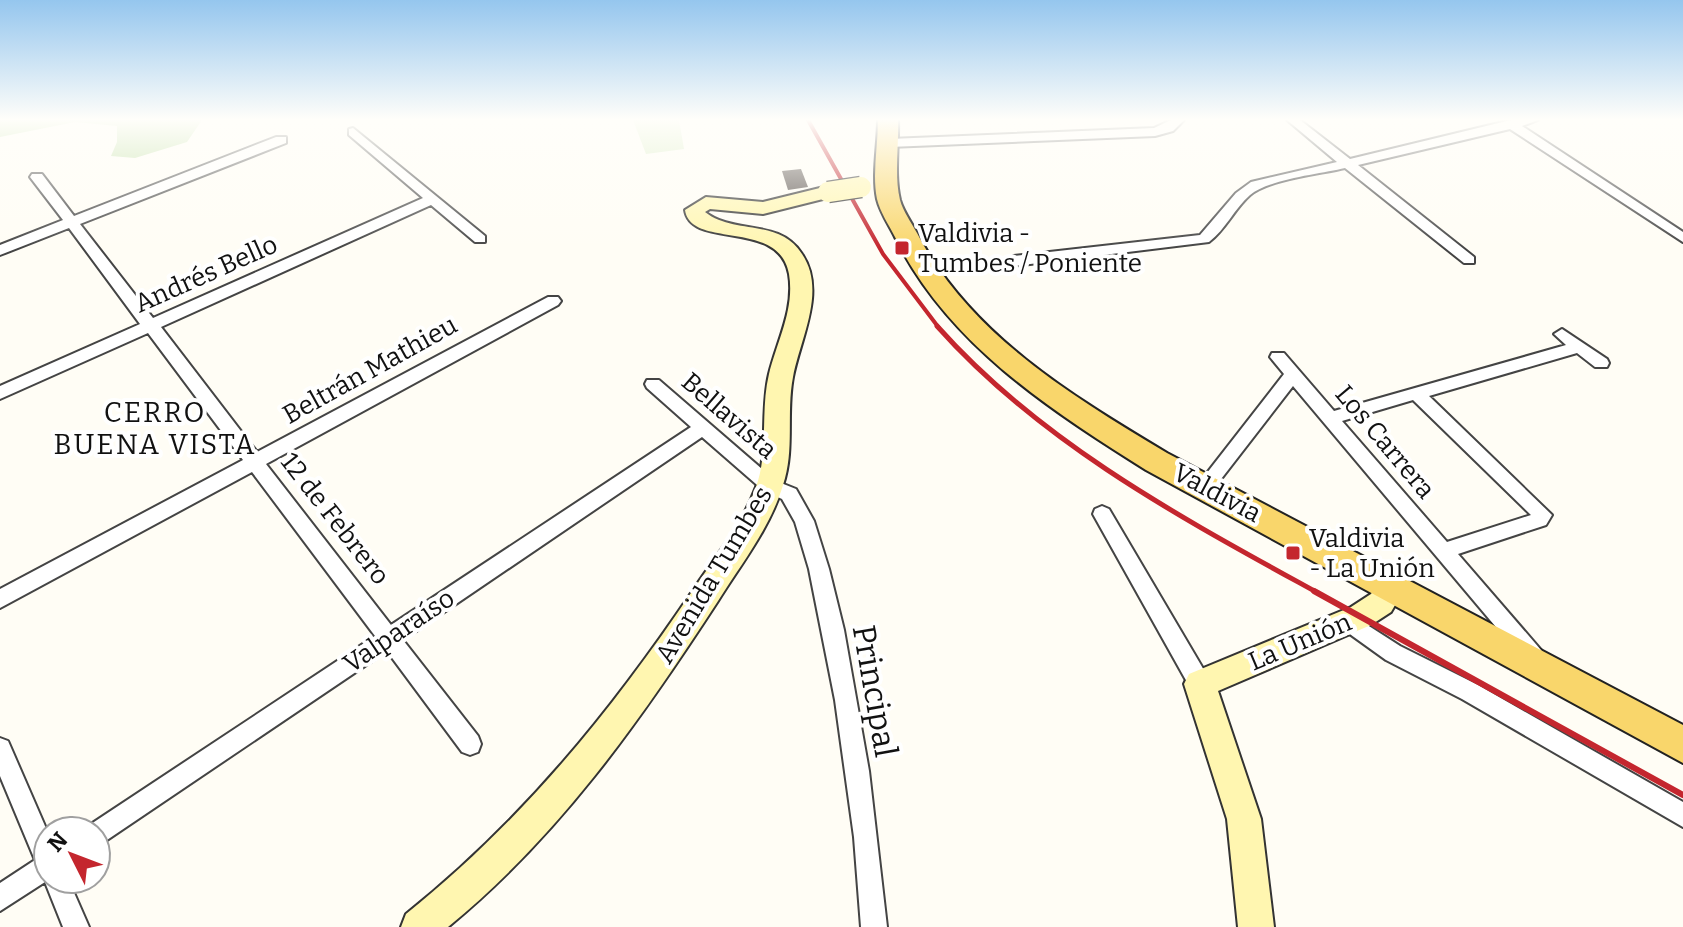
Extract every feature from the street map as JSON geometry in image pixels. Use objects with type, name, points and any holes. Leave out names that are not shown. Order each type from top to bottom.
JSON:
[{"type":"main road","name":"Valdivia","points":[[882,163],[875,185],[891,205],[922,265],[973,325],[1063,401],[1132,446],[1205,487],[1683,745]]},
{"type":"main road","name":"Avenida Tumbes","points":[[419,927],[505,854],[593,756],[667,656],[737,547],[770,486],[777,456],[777,395],[801,293],[797,265],[789,250],[772,238],[706,223],[694,213],[706,203],[755,209],[875,185]]},
{"type":"main road","name":"La Unión","points":[[1200,684],[1372,610],[1391,588]]},
{"type":"main road","points":[[1200,684],[1244,819],[1256,927]]},
{"type":"street","points":[[0,250],[221,163]]},
{"type":"street","points":[[390,163],[480,239]]},
{"type":"street","points":[[1014,261],[1204,239],[1214,232],[1248,188],[1342,163]]},
{"type":"street","points":[[1349,163],[1469,260]]},
{"type":"street","points":[[1570,163],[1680,236]]},
{"type":"street","name":"12 de Febrero","points":[[37,177],[470,744]]},
{"type":"street","name":"Andrés Bello","points":[[0,393],[433,199]]},
{"type":"street","name":"Beltrán Mathieu","points":[[0,599],[553,301]]},
{"type":"street","points":[[1562,334],[1601,363]]},
{"type":"street","points":[[1330,418],[1580,347]]},
{"type":"street","name":"Los Carrera","points":[[1278,357],[1546,671]]},
{"type":"street","points":[[1205,487],[1293,374]]},
{"type":"street","name":"Bellavista","points":[[653,384],[770,486]]},
{"type":"street","points":[[1416,393],[1543,515],[1539,520],[1444,551]]},
{"type":"street","name":"Valparaíso","points":[[112,823],[703,428]]},
{"type":"street","name":"Principal","points":[[770,486],[784,490],[798,504],[819,570],[858,780],[874,927]]},
{"type":"street","points":[[1102,514],[1200,684]]},
{"type":"street","points":[[1347,621],[1393,653],[1470,692],[1683,815]]},
{"type":"street","points":[[0,749],[32,826]]},
{"type":"street","points":[[0,898],[32,875]]},
{"type":"street","points":[[63,895],[76,927]]},
{"type":"building","points":[[801,169],[808,187],[788,190],[782,171]]},
{"type":"railway","points":[[832,163],[883,254],[939,328]]},
{"type":"railway","points":[[937,326],[978,368],[1068,443],[1165,507],[1318,593]]},
{"type":"railway","points":[[1314,591],[1683,795]]},
{"type":"place","name":"Valdivia - Tumbes / Poniente","points":[[902,248]]},
{"type":"place","name":"Valdivia - La Unión","points":[[1293,553]]},
{"type":"district","name":"CERRO BUENA VISTA","points":[[155,428]]}]
